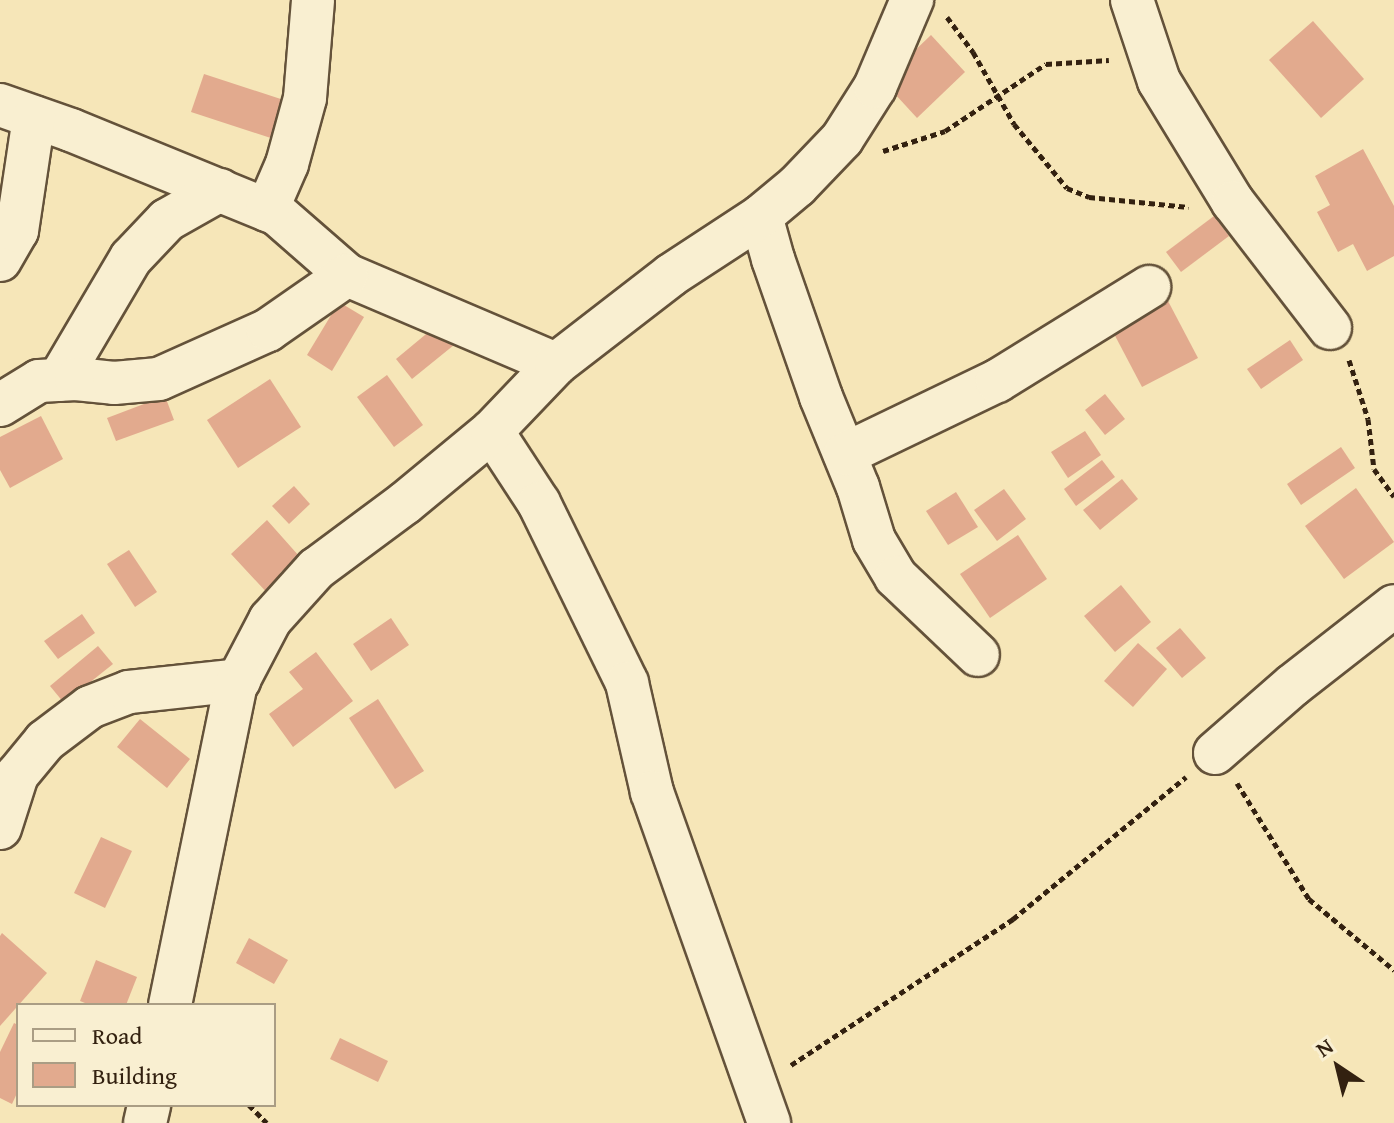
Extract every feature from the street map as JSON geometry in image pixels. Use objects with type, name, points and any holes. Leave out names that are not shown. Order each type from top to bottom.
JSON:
[{"type":"street","points":[[267,210],[287,164],[305,98],[313,0]]},
{"type":"street","points":[[1132,0],[1159,81],[1233,202],[1330,328]]},
{"type":"street","points":[[170,1003],[239,680],[270,620],[316,569],[405,503],[492,431],[556,364],[671,275],[761,216],[816,167],[842,139],[926,5]]},
{"type":"street","points":[[0,260],[17,231],[17,111],[277,214],[347,275],[556,364]]},
{"type":"street","points":[[59,380],[131,258],[167,220],[220,190]]},
{"type":"street","points":[[761,216],[821,397],[845,454],[874,540],[896,577],[978,655]]},
{"type":"street","points":[[0,405],[39,381],[114,383],[159,379],[268,330],[347,275]]},
{"type":"street","points":[[845,454],[997,381],[1149,287]]},
{"type":"street","points":[[492,431],[539,503],[627,683],[652,792],[764,1106]]},
{"type":"street","points":[[1225,767],[1293,685],[1394,606]]},
{"type":"street","points":[[0,828],[17,775],[45,741],[90,707],[129,692],[239,680]]},
{"type":"path","points":[[926,5],[973,52],[1014,124],[1067,188],[1089,197],[1172,202],[1184,207],[1233,202]]},
{"type":"path","points":[[816,167],[911,144],[945,131],[1046,64],[1150,58]]},
{"type":"path","points":[[1330,328],[1352,367],[1368,419],[1374,469],[1394,497]]},
{"type":"path","points":[[764,1106],[1013,919],[1225,767],[1309,899],[1394,970]]},
{"type":"path","points":[[251,1107],[267,1123]]},
{"type":"building","points":[[1313,21],[1364,79],[1321,118],[1269,60]]},
{"type":"building","points":[[931,35],[965,72],[917,118],[883,81]]},
{"type":"building","points":[[204,74],[293,103],[280,141],[191,112]]},
{"type":"building","points":[[1363,149],[1394,206],[1394,256],[1367,271],[1353,244],[1338,252],[1317,212],[1330,205],[1315,176]]},
{"type":"building","points":[[1214,216],[1229,236],[1181,272],[1166,252]]},
{"type":"building","points":[[1168,301],[1198,358],[1142,387],[1112,330]]},
{"type":"building","points":[[339,302],[364,317],[332,371],[307,355]]},
{"type":"building","points":[[437,325],[454,345],[412,379],[396,359]]},
{"type":"building","points":[[1290,340],[1303,360],[1261,389],[1247,369]]},
{"type":"building","points":[[387,375],[423,425],[394,447],[357,397]]},
{"type":"building","points":[[270,379],[301,427],[238,468],[207,420]]},
{"type":"building","points":[[1105,394],[1125,419],[1105,435],[1085,410]]},
{"type":"building","points":[[165,396],[174,420],[116,441],[107,418]]},
{"type":"building","points":[[41,416],[63,459],[10,488],[0,470],[0,437]]},
{"type":"building","points":[[1085,431],[1101,455],[1068,478],[1051,452]]},
{"type":"building","points":[[1341,447],[1355,468],[1301,505],[1287,484]]},
{"type":"building","points":[[1102,460],[1115,477],[1076,506],[1064,489]]},
{"type":"building","points":[[1122,479],[1138,499],[1100,530],[1083,510]]},
{"type":"building","points":[[294,486],[310,504],[289,524],[272,506]]},
{"type":"building","points":[[1356,488],[1394,542],[1344,579],[1305,526]]},
{"type":"building","points":[[1004,489],[1026,519],[997,541],[974,510]]},
{"type":"building","points":[[956,492],[978,527],[948,545],[926,511]]},
{"type":"building","points":[[267,520],[299,556],[280,573],[288,582],[271,597],[231,554]]},
{"type":"building","points":[[1018,535],[1047,579],[990,618],[960,574]]},
{"type":"building","points":[[129,550],[157,592],[135,607],[107,564]]},
{"type":"building","points":[[1121,585],[1151,622],[1115,652],[1084,616]]},
{"type":"building","points":[[82,614],[95,633],[58,659],[44,641]]},
{"type":"building","points":[[391,618],[409,645],[371,671],[353,644]]},
{"type":"building","points":[[1180,628],[1206,658],[1182,678],[1156,648]]},
{"type":"building","points":[[1138,643],[1167,669],[1133,707],[1104,681]]},
{"type":"building","points":[[98,646],[113,664],[64,703],[50,686]]},
{"type":"building","points":[[316,652],[353,701],[293,747],[269,714],[303,689],[289,672]]},
{"type":"building","points":[[378,699],[424,771],[395,789],[349,718]]},
{"type":"building","points":[[140,719],[190,759],[167,788],[117,747]]},
{"type":"building","points":[[101,837],[132,851],[105,908],[74,893]]},
{"type":"building","points":[[2,933],[47,973],[20,1003],[16,1003],[16,1008],[0,1026]]},
{"type":"building","points":[[249,938],[288,960],[274,984],[236,963]]},
{"type":"building","points":[[96,960],[137,977],[127,1003],[80,1001]]},
{"type":"building","points":[[16,1024],[16,1095],[12,1104],[0,1098],[0,1052]]},
{"type":"building","points":[[340,1038],[388,1061],[378,1082],[330,1059]]}]
